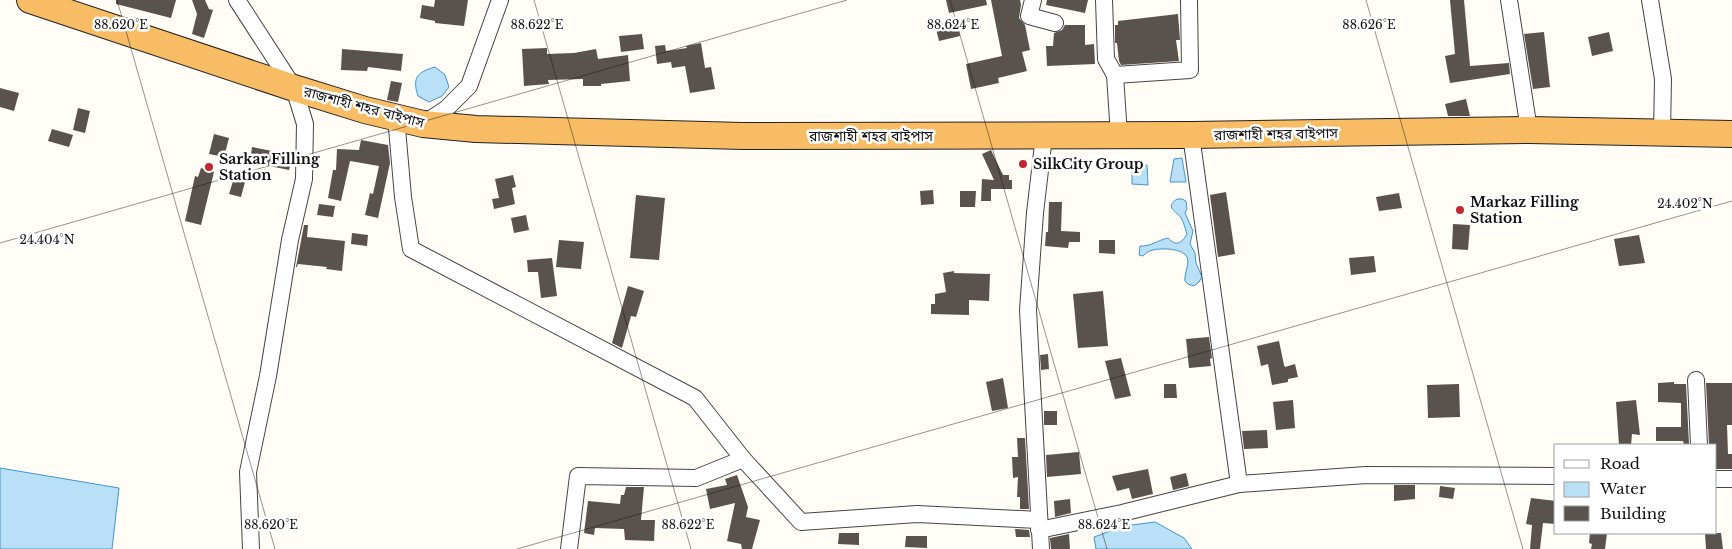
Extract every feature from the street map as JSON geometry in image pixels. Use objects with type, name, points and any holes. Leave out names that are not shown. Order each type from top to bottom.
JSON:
[{"type":"highway","name":"রাজশাহী শহর বাইপাস","points":[[30,0],[294,88],[364,110],[423,124],[476,128],[743,136],[1190,135],[1529,130],[1732,134]]},
{"type":"street","points":[[238,0],[294,88],[305,124],[304,179],[290,240],[268,376],[248,472],[251,549]]},
{"type":"street","points":[[423,124],[446,109],[470,86],[500,0]]},
{"type":"street","points":[[1033,0],[1029,16],[1055,23]]},
{"type":"street","points":[[1104,0],[1106,58],[1114,75],[1119,135]]},
{"type":"street","points":[[1114,75],[1190,70],[1189,0]]},
{"type":"street","points":[[1509,0],[1529,130]]},
{"type":"street","points":[[1650,0],[1663,80],[1662,133]]},
{"type":"street","points":[[396,117],[403,197],[411,249],[695,398],[743,459],[802,522],[917,514],[1039,525],[1122,512],[1239,484],[1366,475],[1554,476]]},
{"type":"street","points":[[1190,135],[1239,484]]},
{"type":"street","points":[[1041,549],[1028,310],[1035,214],[1044,136]]},
{"type":"street","points":[[1696,380],[1699,444]]},
{"type":"street","points":[[569,549],[578,476],[696,478],[743,459]]},
{"type":"street","points":[[1717,479],[1732,479]]},
{"type":"water","points":[[435,67],[445,75],[449,87],[442,96],[429,102],[418,96],[416,80],[424,71]]},
{"type":"water","points":[[1182,158],[1186,182],[1170,182],[1174,159]]},
{"type":"water","points":[[1135,165],[1147,165],[1148,185],[1132,184],[1132,167]]},
{"type":"water","points":[[1177,199],[1186,201],[1187,209],[1185,213],[1193,231],[1190,244],[1195,253],[1196,263],[1202,277],[1194,286],[1185,281],[1188,260],[1185,254],[1171,249],[1157,249],[1143,256],[1139,255],[1140,246],[1168,238],[1179,243],[1185,237],[1187,234],[1183,221],[1171,207]]},
{"type":"water","points":[[0,468],[119,488],[112,549],[0,549]]},
{"type":"water","points":[[1155,522],[1184,538],[1192,549],[1096,549],[1094,537],[1124,526]]},
{"type":"building","points":[[116,0],[176,0],[171,18],[116,4]]},
{"type":"building","points":[[192,0],[205,0],[209,9],[213,10],[204,38],[192,34],[197,14]]},
{"type":"building","points":[[435,0],[468,0],[464,26],[435,23],[435,21],[420,18],[422,5],[434,7]]},
{"type":"building","points":[[946,0],[986,0],[987,5],[949,13]]},
{"type":"building","points":[[991,0],[1020,0],[1019,18],[1025,25],[1030,50],[1022,52],[1027,71],[998,78],[999,83],[971,89],[966,64],[1002,56]]},
{"type":"building","points":[[1047,0],[1088,0],[1085,13],[1046,5]]},
{"type":"building","points":[[1450,0],[1464,0],[1470,66],[1509,63],[1510,74],[1450,83],[1445,56],[1455,54]]},
{"type":"building","points":[[1178,14],[1180,40],[1176,40],[1179,61],[1121,65],[1117,43],[1115,43],[1115,25],[1118,25],[1118,21]]},
{"type":"building","points":[[957,20],[960,36],[939,41],[935,25]]},
{"type":"building","points":[[1065,25],[1085,25],[1085,45],[1094,44],[1095,64],[1047,66],[1046,46],[1053,46],[1054,33],[1062,30]]},
{"type":"building","points":[[1544,32],[1550,87],[1533,89],[1524,34]]},
{"type":"building","points":[[1609,32],[1613,51],[1592,56],[1588,37]]},
{"type":"building","points":[[642,34],[644,49],[621,52],[619,36]]},
{"type":"building","points":[[701,43],[705,68],[711,67],[715,89],[690,93],[685,66],[672,68],[671,62],[657,64],[655,46],[665,45],[666,51],[687,48],[686,46]]},
{"type":"building","points":[[547,48],[547,54],[574,53],[596,49],[598,59],[628,55],[630,81],[601,84],[601,86],[583,86],[583,79],[548,80],[549,84],[524,86],[522,49]]},
{"type":"building","points":[[342,49],[403,54],[401,71],[368,67],[367,71],[341,70]]},
{"type":"building","points":[[391,81],[402,83],[398,102],[387,100]]},
{"type":"building","points":[[0,88],[19,93],[14,111],[0,107]]},
{"type":"building","points":[[1466,99],[1470,116],[1448,116],[1445,104]]},
{"type":"building","points":[[78,108],[90,111],[85,133],[73,130]]},
{"type":"building","points":[[52,129],[73,135],[69,147],[48,141]]},
{"type":"building","points":[[214,134],[229,138],[224,157],[209,154]]},
{"type":"building","points":[[361,140],[388,145],[390,163],[378,218],[365,215],[370,193],[373,194],[379,166],[350,161],[341,201],[328,198],[333,170],[336,170],[337,149],[359,150]]},
{"type":"building","points":[[252,147],[293,155],[289,170],[250,162]]},
{"type":"building","points":[[991,150],[1003,175],[1009,175],[1009,180],[1012,180],[1012,189],[991,189],[991,201],[981,201],[982,179],[994,180],[982,154]]},
{"type":"building","points":[[201,168],[214,172],[201,225],[185,221],[195,176],[198,177]]},
{"type":"building","points":[[513,175],[516,187],[512,188],[515,204],[494,209],[492,199],[499,198],[495,179]]},
{"type":"building","points":[[234,178],[245,182],[241,197],[229,194]]},
{"type":"building","points":[[933,190],[934,204],[921,205],[920,191]]},
{"type":"building","points":[[960,191],[976,191],[975,207],[960,207]]},
{"type":"building","points":[[1226,192],[1235,254],[1218,257],[1210,195]]},
{"type":"building","points":[[1399,193],[1402,208],[1379,211],[1376,197]]},
{"type":"building","points":[[636,195],[665,198],[659,260],[630,258]]},
{"type":"building","points":[[1049,202],[1062,202],[1061,231],[1080,232],[1080,242],[1069,242],[1068,248],[1045,246],[1046,232],[1048,232]]},
{"type":"building","points":[[319,204],[335,206],[333,217],[317,215]]},
{"type":"building","points":[[526,215],[529,230],[514,233],[511,218]]},
{"type":"building","points":[[1453,224],[1470,225],[1468,250],[1452,249]]},
{"type":"building","points":[[304,225],[308,225],[307,237],[345,241],[342,271],[326,269],[327,267],[298,264],[296,267]]},
{"type":"building","points":[[352,233],[368,235],[367,246],[351,244]]},
{"type":"building","points":[[1639,235],[1645,263],[1619,266],[1614,239]]},
{"type":"building","points":[[559,240],[584,242],[581,269],[556,267]]},
{"type":"building","points":[[1099,240],[1115,240],[1115,254],[1099,253]]},
{"type":"building","points":[[1374,256],[1376,272],[1351,275],[1349,258]]},
{"type":"building","points":[[552,258],[557,296],[541,298],[538,272],[528,272],[527,260]]},
{"type":"building","points":[[954,271],[954,273],[990,274],[989,301],[969,300],[969,315],[931,314],[931,304],[935,304],[935,294],[946,292],[943,273]]},
{"type":"building","points":[[628,286],[644,291],[636,317],[631,316],[622,348],[612,343]]},
{"type":"building","points":[[1103,291],[1108,346],[1078,348],[1073,294]]},
{"type":"building","points":[[1209,337],[1212,358],[1210,359],[1211,366],[1189,368],[1186,339]]},
{"type":"building","points":[[1279,341],[1285,367],[1295,364],[1298,377],[1288,379],[1288,382],[1272,385],[1268,364],[1261,366],[1257,346]]},
{"type":"building","points":[[1048,354],[1049,369],[1041,370],[1040,355]]},
{"type":"building","points":[[1121,358],[1131,396],[1115,399],[1105,361]]},
{"type":"building","points":[[1003,378],[1008,408],[992,411],[986,382]]},
{"type":"building","points":[[1674,382],[1674,384],[1686,384],[1689,444],[1684,444],[1683,441],[1656,441],[1656,427],[1681,427],[1681,403],[1658,402],[1658,383]]},
{"type":"building","points":[[1706,383],[1732,383],[1732,425],[1727,425],[1728,454],[1732,454],[1732,469],[1717,469],[1717,444],[1709,444]]},
{"type":"building","points":[[1164,384],[1176,384],[1177,398],[1164,398]]},
{"type":"building","points":[[1459,384],[1460,417],[1428,418],[1427,385]]},
{"type":"building","points":[[1293,400],[1295,428],[1276,430],[1273,402]]},
{"type":"building","points":[[1636,400],[1640,435],[1632,434],[1631,444],[1619,444],[1616,402]]},
{"type":"building","points":[[1044,411],[1057,411],[1057,425],[1044,425]]},
{"type":"building","points":[[1267,430],[1268,448],[1244,449],[1242,431]]},
{"type":"building","points":[[1017,438],[1025,438],[1029,509],[1020,509],[1020,497],[1017,497],[1018,477],[1013,478],[1012,457],[1018,457]]},
{"type":"building","points":[[1079,452],[1081,474],[1047,477],[1046,455]]},
{"type":"building","points":[[1148,469],[1153,494],[1132,499],[1129,488],[1117,491],[1112,476]]},
{"type":"building","points":[[1186,473],[1189,486],[1173,490],[1170,477]]},
{"type":"building","points":[[737,475],[748,507],[746,517],[760,520],[752,549],[742,549],[741,544],[727,541],[735,503],[710,509],[706,489],[727,485],[725,479]]},
{"type":"building","points":[[1394,485],[1415,485],[1415,499],[1394,501]]},
{"type":"building","points":[[1440,486],[1455,488],[1453,499],[1439,497]]},
{"type":"building","points":[[626,487],[644,487],[641,520],[655,520],[654,541],[625,540],[624,529],[595,528],[594,535],[584,533],[588,501],[620,504],[621,495],[624,495]]},
{"type":"building","points":[[1531,498],[1554,501],[1554,524],[1543,523],[1540,549],[1530,549],[1532,525],[1526,524]]},
{"type":"building","points":[[1070,499],[1071,513],[1055,517],[1054,501]]},
{"type":"building","points":[[1015,529],[1029,530],[1030,537],[1016,537]]},
{"type":"building","points":[[839,533],[859,533],[859,545],[838,544]]},
{"type":"building","points":[[1721,533],[1723,549],[1706,549],[1705,534]]},
{"type":"building","points":[[1069,534],[1070,549],[1051,549],[1050,538]]},
{"type":"building","points":[[1590,534],[1607,534],[1605,549],[1591,549],[1592,544],[1589,543]]},
{"type":"building","points":[[906,536],[927,536],[927,548],[905,547]]},
{"type":"place","name":"SilkCity Group","points":[[1023,164]]},
{"type":"place","name":"Sarkar Filling Station","points":[[209,167]]},
{"type":"place","name":"Markaz Filling Station","points":[[1460,210]]}]
